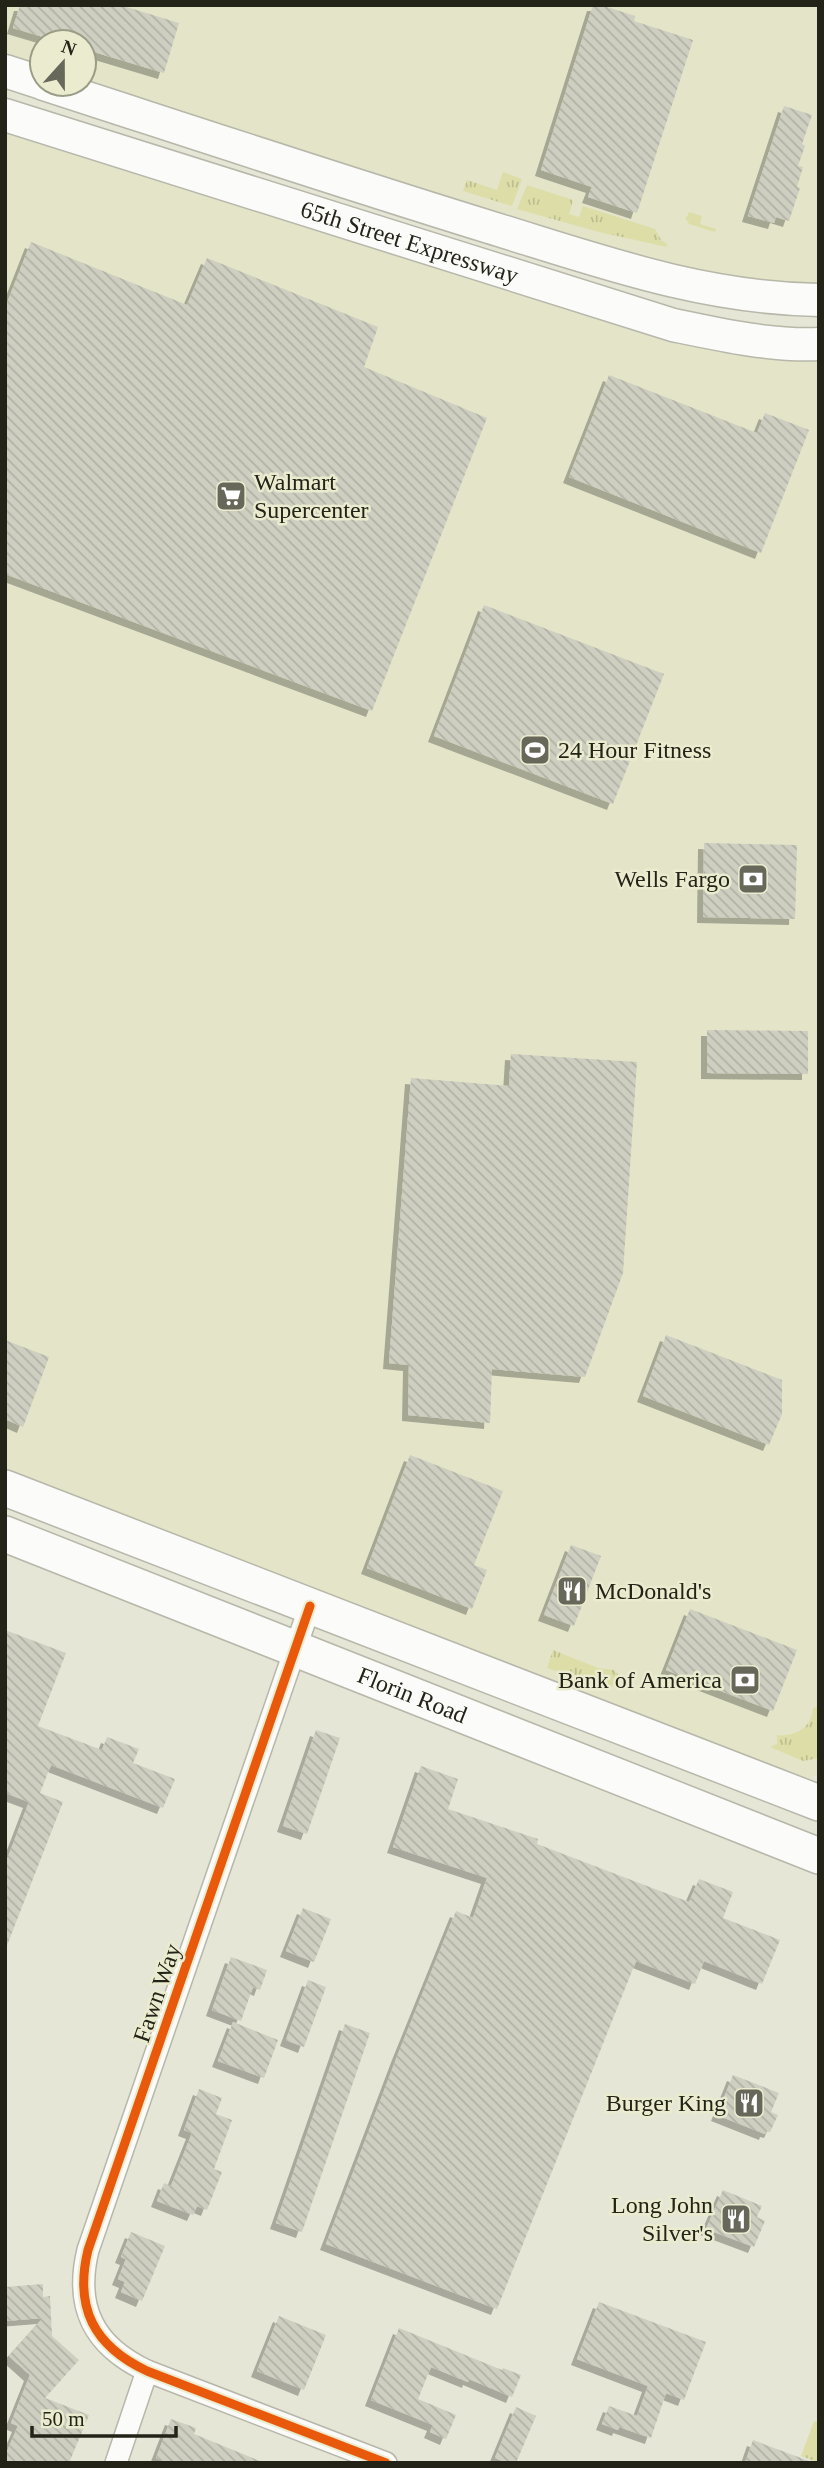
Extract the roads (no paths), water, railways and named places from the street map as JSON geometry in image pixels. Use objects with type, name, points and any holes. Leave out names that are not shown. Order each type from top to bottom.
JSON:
[{"type":"main road","name":"65th Street Expressway","points":[[5,71],[28,79]]},
{"type":"main road","name":"65th Street Expressway","points":[[86,98],[647,276],[777,300],[819,300]]},
{"type":"main road","name":"65th Street Expressway","points":[[5,115],[673,325],[723,336],[800,345],[819,344]]},
{"type":"main road","points":[[265,196],[308,188],[398,215],[412,203]]},
{"type":"main road","points":[[428,247],[435,228],[449,228],[538,256],[583,256]]},
{"type":"main road","name":"Florin Road","points":[[5,1488],[819,1803]]},
{"type":"main road","name":"Florin Road","points":[[5,1534],[819,1856]]},
{"type":"main road","points":[[784,1789],[819,1774]]},
{"type":"street","name":"Fawn Way","points":[[310,1606],[83,2271],[83,2291],[87,2312],[96,2331],[108,2347],[125,2360],[147,2371],[386,2463]]},
{"type":"street","points":[[116,2463],[147,2371]]},
{"type":"place","name":"Walmart Supercenter","points":[[231,496]]},
{"type":"place","name":"24 Hour Fitness","points":[[535,750]]},
{"type":"place","name":"Wells Fargo","points":[[753,879]]},
{"type":"place","name":"McDonald's","points":[[572,1591]]},
{"type":"place","name":"Bank of America","points":[[745,1680]]},
{"type":"place","name":"Burger King","points":[[749,2103]]},
{"type":"place","name":"Long John Silver's","points":[[736,2219]]}]
